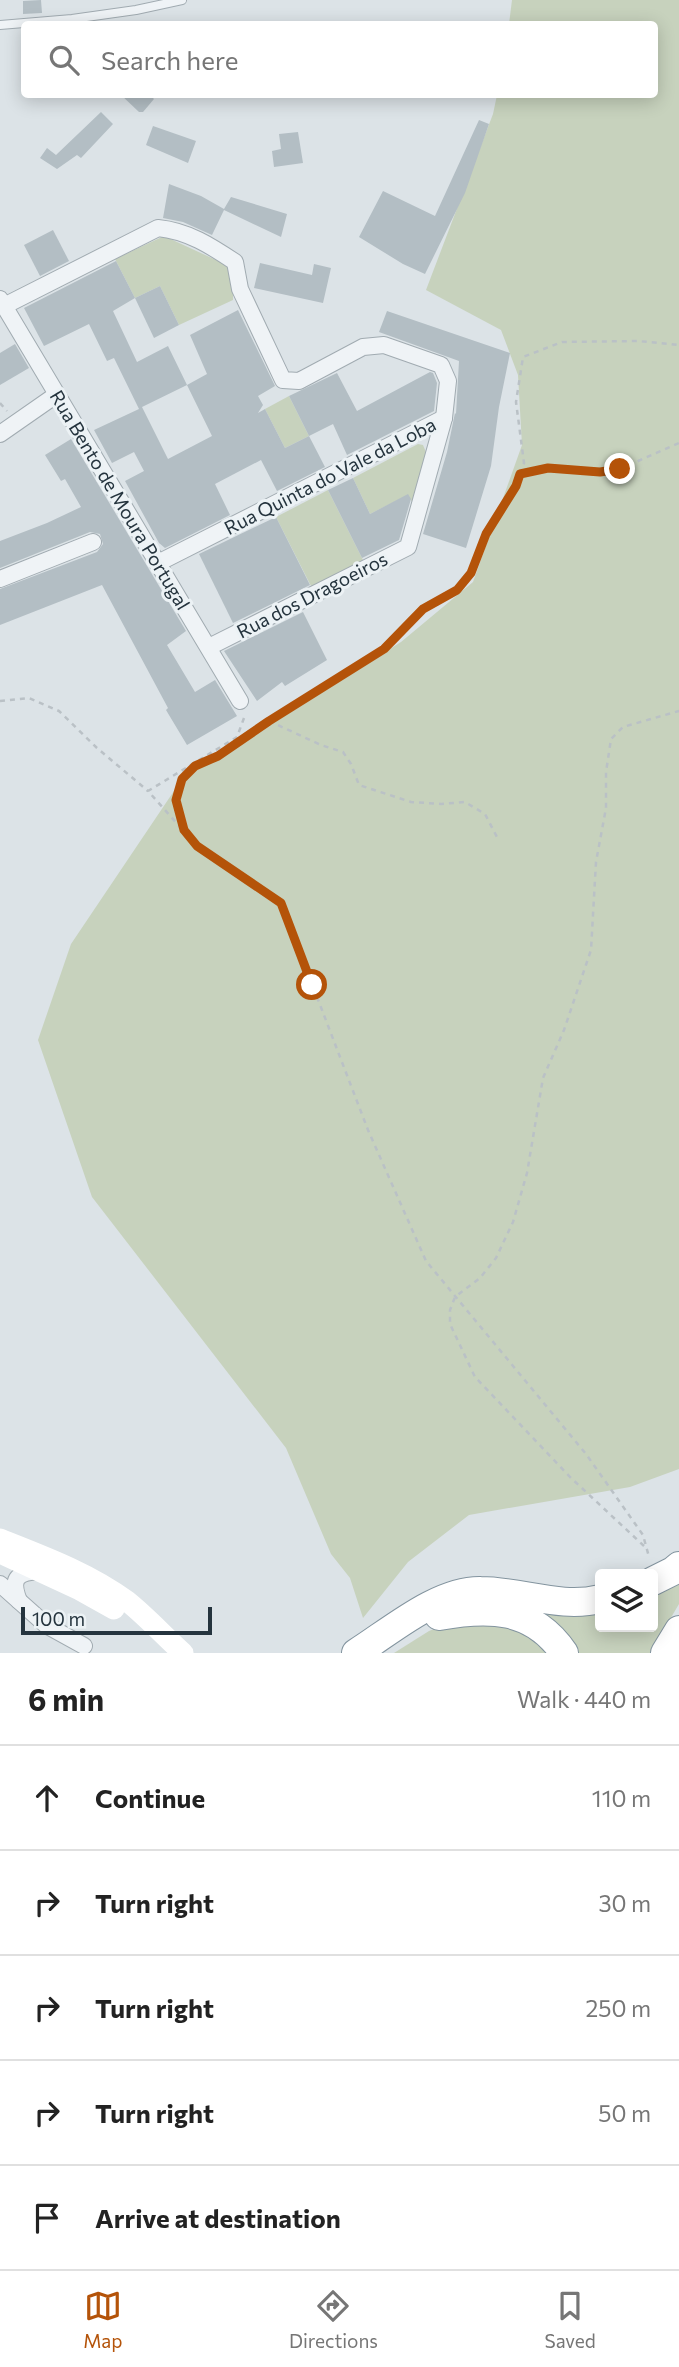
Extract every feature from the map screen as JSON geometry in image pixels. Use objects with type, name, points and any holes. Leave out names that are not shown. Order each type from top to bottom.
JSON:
[{"type":"highway","points":[[658,1570],[673,1571],[679,1566]]},
{"type":"highway","points":[[356,1653],[414,1615],[447,1598],[478,1590],[556,1601],[595,1600]]},
{"type":"highway","points":[[373,1653],[433,1617],[469,1611],[502,1611],[524,1618],[544,1631],[564,1653]]},
{"type":"highway","points":[[665,1653],[679,1630]]},
{"type":"main road","points":[[0,1539],[91,1579],[118,1595],[150,1620],[183,1653]]},
{"type":"main road","points":[[0,1553],[101,1600],[124,1615],[161,1653]]},
{"type":"street","name":"Rua Quinta do Vale da Loba","points":[[2,303],[158,229],[166,229],[201,239],[235,262],[240,289],[283,380],[299,381],[363,348],[384,345],[441,365],[448,381],[444,418],[158,563]]},
{"type":"street","name":"Rua Bento de Moura Portugal","points":[[2,303],[240,701]]},
{"type":"street","points":[[0,434],[56,395]]},
{"type":"street","name":"Rua dos Dragoeiros","points":[[209,647],[408,547],[444,418]]},
{"type":"street","points":[[0,579],[93,542]]},
{"type":"street","points":[[20,1603],[15,1591],[17,1577],[26,1572],[37,1572]]},
{"type":"street","points":[[0,1584],[46,1625],[84,1646]]},
{"type":"lane","points":[[48,21],[161,6],[182,0]]},
{"type":"lane","points":[[0,25],[21,23]]},
{"type":"path","points":[[184,830],[176,800],[182,779],[195,766],[218,756],[384,649],[423,609],[457,590],[471,573],[486,534],[516,486],[524,463],[516,402],[523,357],[562,342],[638,341],[679,345]]},
{"type":"path","points":[[520,474],[548,468],[600,472],[620,469],[679,443]]},
{"type":"path","points":[[0,701],[29,698],[59,710],[97,748],[148,791],[197,846],[281,903],[369,1130],[426,1261],[586,1454],[643,1535],[651,1569]]},
{"type":"path","points":[[647,1548],[570,1477],[475,1377],[450,1324],[450,1310],[455,1297],[480,1278],[496,1258],[513,1222],[527,1173],[543,1078],[564,1030],[591,950],[596,862],[606,808],[606,772],[611,739],[623,727],[679,711]]},
{"type":"path","points":[[148,791],[237,737],[244,718]]},
{"type":"path","points":[[269,721],[308,740],[343,752],[359,785],[411,802],[465,802],[485,814],[499,841]]},
{"type":"green space","points":[[512,0],[679,0],[679,1469],[630,1487],[469,1515],[408,1562],[363,1618],[350,1578],[331,1554],[286,1448],[92,1197],[38,1040],[71,944],[182,779],[401,642],[473,582],[522,445],[518,375],[501,330],[426,290],[493,114],[496,98],[658,98],[658,21],[509,21]]},
{"type":"green space","points":[[164,236],[229,266],[233,276],[233,300],[179,325],[160,286],[135,298],[115,259]]},
{"type":"green space","points":[[289,396],[309,436],[285,448],[265,409]]},
{"type":"green space","points":[[418,444],[423,445],[428,457],[414,505],[408,495],[370,514],[353,478]]},
{"type":"green space","points":[[328,490],[363,560],[312,588],[276,517]]},
{"type":"green space","points":[[679,1574],[679,1604],[650,1653],[572,1653],[521,1605],[595,1607],[595,1632],[658,1632],[658,1588]]},
{"type":"green space","points":[[446,1624],[510,1626],[538,1642],[550,1653],[394,1653],[429,1631]]},
{"type":"building","points":[[41,0],[42,13],[23,14],[23,1]]},
{"type":"building","points":[[124,98],[154,99],[143,112],[139,112]]},
{"type":"building","points":[[101,112],[113,124],[81,158],[77,155],[57,169],[40,158],[47,148],[56,155]]},
{"type":"building","points":[[479,120],[489,124],[465,193],[425,274],[359,237],[383,191],[435,216]]},
{"type":"building","points":[[153,126],[196,141],[188,163],[146,145]]},
{"type":"building","points":[[298,132],[303,163],[274,167],[272,151],[281,149],[279,134]]},
{"type":"building","points":[[169,184],[201,196],[224,209],[231,197],[287,214],[281,237],[224,210],[212,235],[183,222],[163,218]]},
{"type":"building","points":[[53,230],[69,261],[40,276],[24,245]]},
{"type":"building","points":[[116,261],[135,298],[113,311],[137,362],[168,346],[187,385],[207,374],[190,335],[238,310],[275,386],[258,396],[263,405],[258,413],[265,409],[285,448],[309,436],[325,467],[277,491],[261,460],[215,484],[230,515],[165,548],[159,543],[125,481],[144,471],[134,452],[112,463],[94,430],[139,409],[114,358],[107,361],[89,324],[44,346],[24,308]],"holes":[[[187,385],[212,436],[168,459],[142,407]]]},
{"type":"building","points":[[260,263],[312,275],[314,264],[331,268],[323,303],[254,288]]},
{"type":"building","points":[[160,286],[179,325],[154,338],[135,298]]},
{"type":"building","points":[[387,311],[510,353],[491,466],[466,548],[423,534],[456,414],[459,361],[379,332]]},
{"type":"building","points":[[15,344],[29,368],[0,385],[0,353]]},
{"type":"building","points":[[430,372],[437,383],[434,411],[347,455],[333,424],[309,436],[289,396],[337,373],[357,411]]},
{"type":"building","points":[[71,439],[186,631],[167,645],[195,692],[215,680],[237,716],[187,745],[166,710],[168,708],[102,585],[0,625],[0,589],[97,552],[103,544],[100,534],[90,532],[0,568],[0,541],[81,507],[65,479],[61,481],[45,455]]},
{"type":"building","points":[[353,478],[370,514],[408,494],[411,499],[399,540],[362,558],[328,490]]},
{"type":"building","points":[[276,517],[310,585],[233,623],[199,554]]},
{"type":"building","points":[[303,612],[327,660],[285,686],[282,682],[257,701],[224,651]]},
{"type":"route","points":[[312,985],[281,903],[197,846],[184,830],[176,800],[182,779],[195,766],[244,740],[269,721],[384,649],[423,609],[457,590],[471,573],[486,534],[516,486],[520,474],[548,468],[600,472],[620,469]]}]
